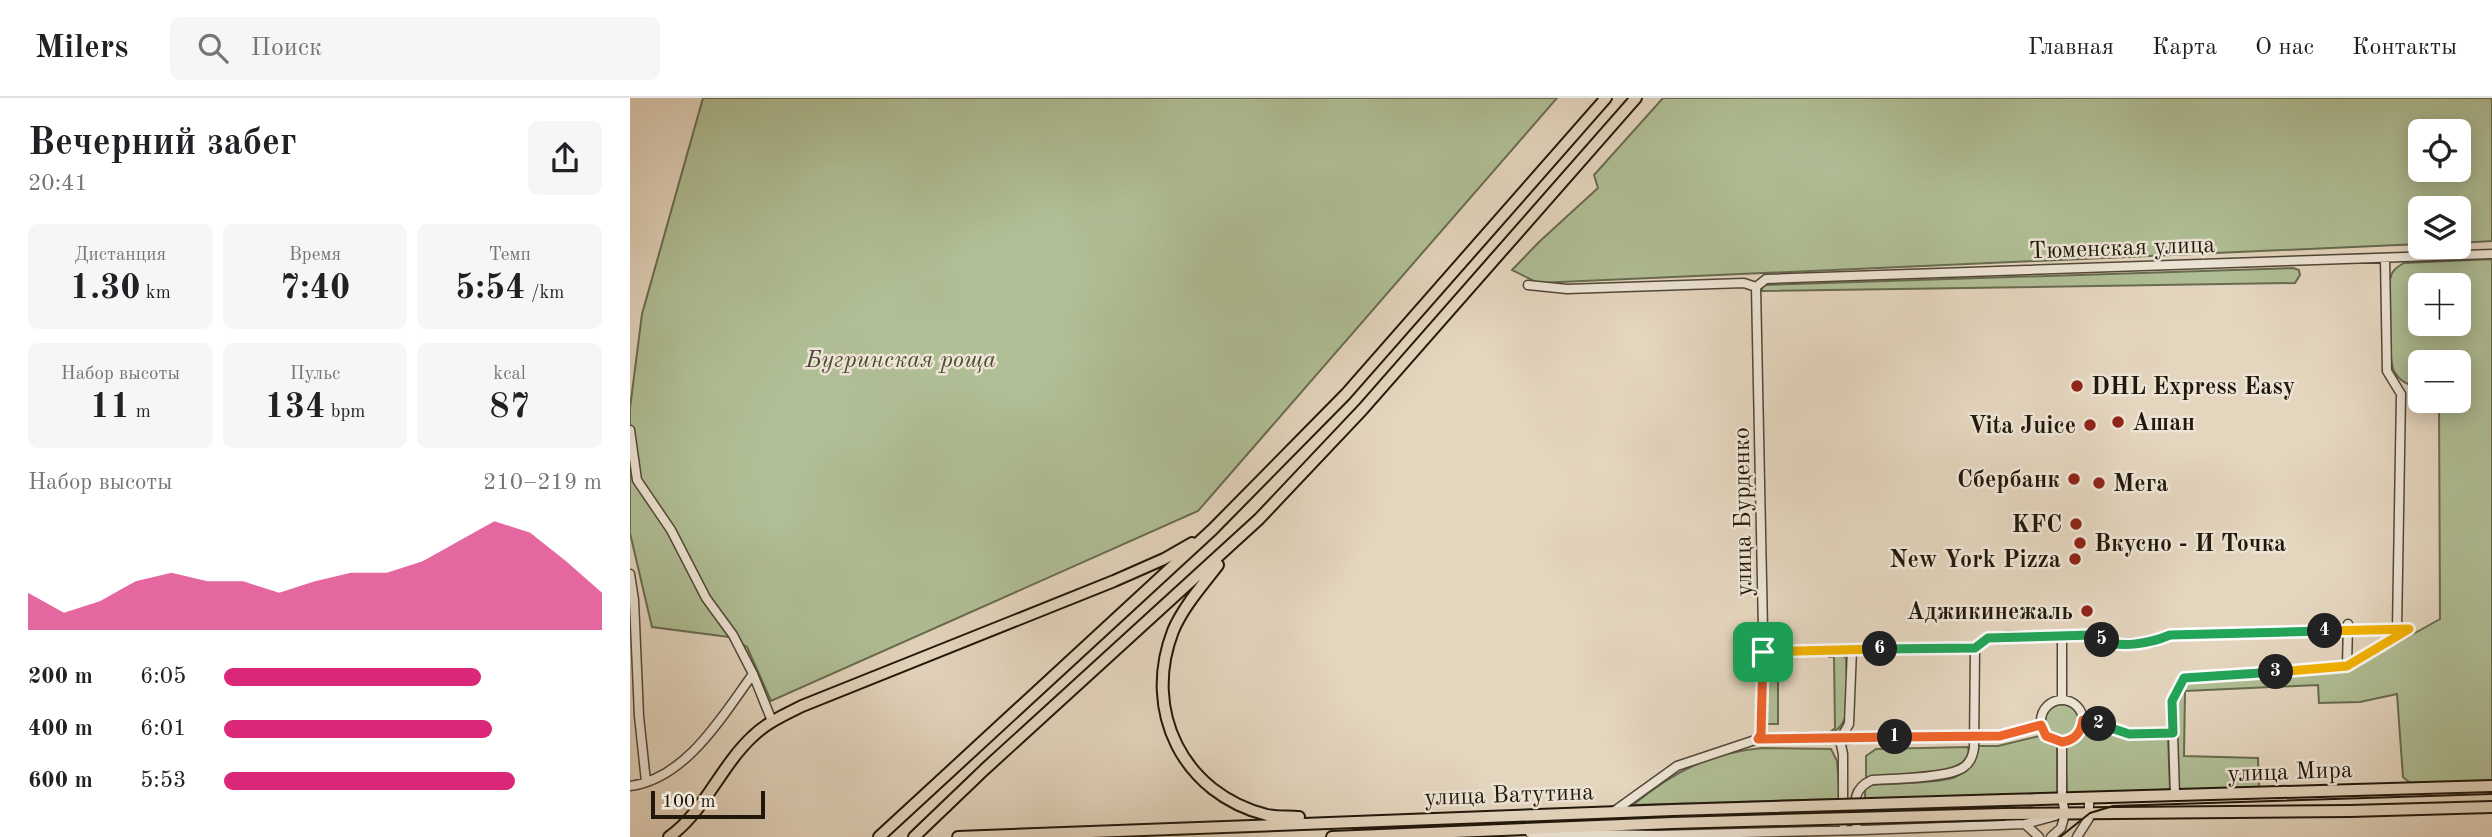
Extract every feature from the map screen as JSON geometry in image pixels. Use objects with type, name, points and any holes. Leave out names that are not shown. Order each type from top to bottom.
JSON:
[{"type":"main road","points":[[879,837],[1212,530],[1346,394],[1606,98]]},
{"type":"main road","points":[[914,837],[985,769],[1237,541],[1363,409],[1636,98]]},
{"type":"main road","points":[[670,837],[688,821],[751,737],[772,721],[802,706],[1152,565],[1212,530]]},
{"type":"main road","points":[[1237,541],[1188,603],[1174,629],[1165,655],[1161,682],[1163,709],[1173,738],[1181,754],[1196,772],[1216,790],[1242,806],[1270,816],[1339,822]]},
{"type":"main road","name":"улица Мира","points":[[2062,799],[2492,786]]},
{"type":"main road","name":"улица Ватутина","points":[[958,837],[1613,812],[2062,799]]},
{"type":"main road","name":"улица Мира","points":[[2090,813],[2492,807]]},
{"type":"main road","name":"улица Ватутина","points":[[1332,837],[1672,822],[2090,813]]},
{"type":"street","name":"Тюменская улица","points":[[1528,285],[1567,289],[1744,284],[1756,287],[1766,279],[2311,258],[2385,259],[2492,254]]},
{"type":"street","points":[[2385,259],[2387,371],[2401,394],[2397,629]]},
{"type":"street","name":"улица Бурденко","points":[[1756,287],[1763,652],[1761,734],[1758,739]]},
{"type":"street","points":[[630,430],[637,480],[671,530],[706,598],[733,635],[753,674],[772,721]]},
{"type":"street","points":[[630,574],[646,782]]},
{"type":"street","points":[[2347,666],[2348,627]]},
{"type":"street","points":[[1763,652],[1975,648],[1988,638],[2093,635],[2110,644],[2154,642],[2170,635],[2348,627],[2409,629],[2347,666],[2184,678],[2172,701],[2175,795]]},
{"type":"street","points":[[2062,636],[2062,699]]},
{"type":"street","points":[[1857,830],[1856,791],[1861,785],[1872,780],[1951,774],[1965,767],[1973,755],[1975,648]]},
{"type":"street","points":[[1843,830],[1843,754],[1840,740],[1849,724],[1852,649]]},
{"type":"street","points":[[630,786],[646,782],[675,767],[693,750],[753,674]]},
{"type":"street","points":[[2062,699],[2074,703],[2083,720],[2075,738],[2062,742],[2046,736],[2040,719],[2045,707],[2062,699]]},
{"type":"street","points":[[2083,720],[2129,734],[2173,733]]},
{"type":"street","points":[[1613,812],[1677,766],[1758,739],[1974,738],[2000,736],[2041,725]]},
{"type":"street","points":[[2051,837],[2062,828],[2062,742]]},
{"type":"street","points":[[2077,837],[2090,813],[2089,798]]},
{"type":"street","points":[[1513,831],[1542,834],[1658,835],[1857,830],[2025,824],[2062,814]]},
{"type":"street","points":[[2025,824],[2039,837]]},
{"type":"green space","name":"Бугринская роща","points":[[703,98],[1557,98],[1198,511],[771,701],[747,647],[729,637],[652,627],[630,533],[630,408],[642,314]]},
{"type":"green space","points":[[1663,98],[2492,98],[2492,241],[2471,242],[2471,196],[2408,196],[2408,245],[1538,283],[1512,270],[1598,188],[1594,175]]},
{"type":"green space","points":[[2492,259],[2492,781],[2410,783],[2403,777],[2397,694],[2360,702],[2319,703],[2318,685],[2185,691],[2184,756],[2258,758],[2259,789],[2178,791],[2175,702],[2187,683],[2349,670],[2440,619],[2439,413],[2471,413],[2471,350],[2408,350],[2408,383],[2399,378],[2392,365],[2389,310],[2389,285],[2397,267],[2404,263]]},
{"type":"green space","points":[[2293,268],[2299,270],[2300,275],[2295,283],[1762,291],[1764,285]]},
{"type":"green space","points":[[1829,653],[1838,653],[1846,658],[1848,702],[1843,722],[1829,733],[1835,728],[1834,657],[1829,657]]},
{"type":"green space","points":[[1770,654],[1784,654],[1784,658],[1778,659],[1778,724],[1766,724],[1766,660]]},
{"type":"green space","points":[[2062,704],[2074,709],[2079,721],[2074,733],[2062,738],[2050,733],[2045,721],[2050,709]]},
{"type":"green space","points":[[2090,725],[2129,738],[2168,736],[2170,790],[2067,794],[2065,745]]},
{"type":"green space","points":[[2039,736],[2057,746],[2057,794],[1865,800],[1865,785],[1948,779],[1960,775],[1971,764],[1978,746],[1998,746]]},
{"type":"green space","points":[[1968,747],[1969,754],[1962,763],[1948,770],[1866,778],[1866,756],[1876,749]]},
{"type":"green space","points":[[1762,748],[1831,749],[1837,761],[1840,799],[1633,805],[1693,766],[1725,754]]},
{"type":"tram line","points":[[2060,837],[2090,813],[2113,806],[2492,794]]},
{"type":"place","name":"DHL Express Easy","points":[[2077,386]]},
{"type":"place","name":"Ашан","points":[[2118,422]]},
{"type":"place","name":"Vita Juice","points":[[2090,425]]},
{"type":"place","name":"Сбербанк","points":[[2074,479]]},
{"type":"place","name":"Мега","points":[[2099,483]]},
{"type":"place","name":"KFC","points":[[2076,524]]},
{"type":"place","name":"Вкусно - И Точка","points":[[2080,543]]},
{"type":"place","name":"New York Pizza","points":[[2075,559]]},
{"type":"place","name":"Аджикинежаль","points":[[2087,611]]},
{"type":"route","points":[[2409,629],[2347,666],[2184,678],[2172,701],[2173,733],[2129,734],[2083,720],[2075,738],[2062,742],[2046,736],[2041,725],[2000,736],[1974,738],[1758,739],[1761,734],[1763,652],[1975,648],[1988,638],[2007,636],[2093,635],[2110,644],[2154,642],[2170,635],[2409,629]]}]
